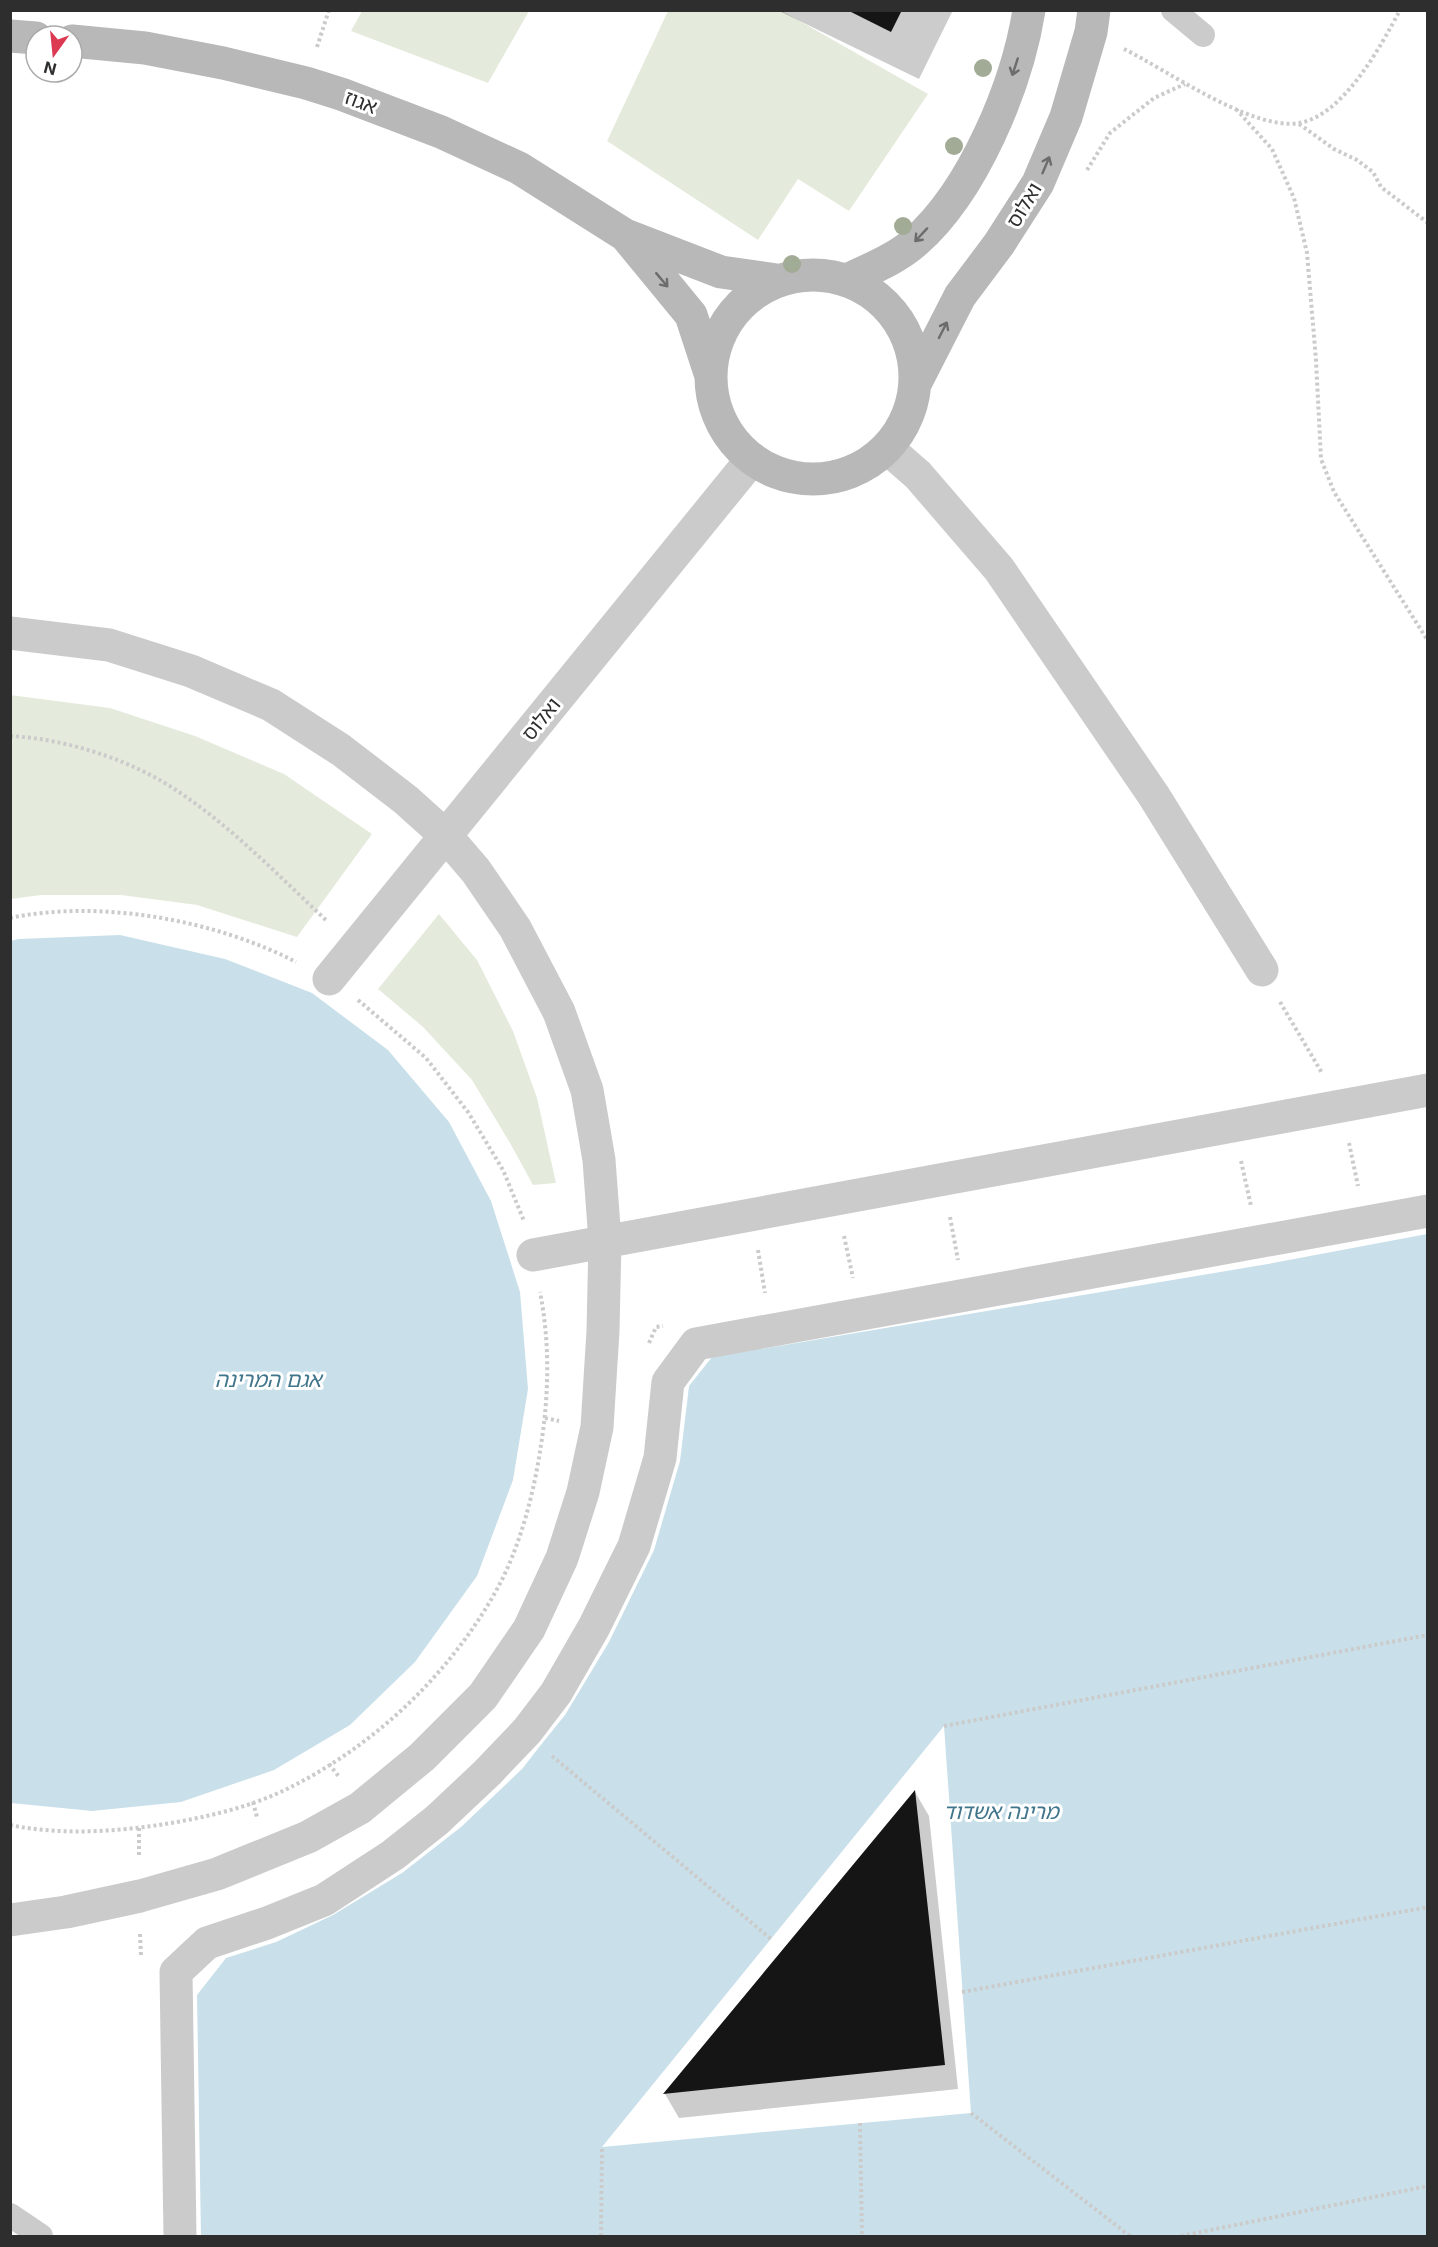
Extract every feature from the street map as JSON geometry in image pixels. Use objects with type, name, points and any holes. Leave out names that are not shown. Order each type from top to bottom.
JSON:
[{"type":"street","points":[[847,280],[901,253],[916,241],[948,205],[981,153],[1006,94],[1025,36],[1029,10]]},
{"type":"street","name":"ואלוס","points":[[916,382],[960,296],[999,244],[1038,183],[1066,117],[1092,21]]},
{"type":"street","name":"אגוז","points":[[84,42],[145,48],[223,63],[306,83],[340,94],[441,132],[519,168],[625,235],[721,272],[777,280]]},
{"type":"street","name":"אגוז","points":[[625,235],[691,315],[710,373]]},
{"type":"street","points":[[800,274],[824,274],[847,280],[876,295],[898,320],[912,349],[916,382],[912,406],[902,429],[887,448],[868,464],[846,474],[822,479],[797,478],[774,471],[752,459],[729,436],[714,405],[710,373],[715,343],[730,316],[751,294],[777,280],[800,274]]},
{"type":"street","points":[[887,448],[918,475],[999,569],[1154,796],[1262,970]]},
{"type":"street","name":"ואלוס","points":[[329,979],[752,459]]},
{"type":"street","points":[[10,633],[109,645],[191,671],[271,705],[341,750],[406,800],[446,836],[476,871],[515,928],[559,1012],[587,1090],[599,1160],[605,1242],[603,1331],[597,1427],[584,1492],[562,1558],[529,1629],[483,1696],[422,1757],[360,1808],[308,1837],[217,1874],[140,1896],[66,1912],[10,1920]]},
{"type":"street","points":[[533,1255],[1428,1090]]},
{"type":"street","points":[[174,2230],[176,1972],[207,1942],[267,1923],[324,1900],[393,1855],[438,1820],[527,1731],[556,1693],[594,1627],[634,1546],[660,1458],[668,1382],[696,1344],[1428,1211]]},
{"type":"lane","points":[[1173,10],[1203,35]]},
{"type":"lane","points":[[10,2215],[41,2236]]},
{"type":"path","points":[[1092,21],[1236,110],[1266,121],[1299,123],[1323,113],[1351,87],[1377,54],[1400,10]]},
{"type":"path","points":[[1236,110],[1272,149],[1293,198],[1299,220],[1307,253],[1321,459],[1334,492],[1428,641]]},
{"type":"path","points":[[1299,123],[1334,149],[1357,160],[1373,172],[1382,187],[1428,223]]},
{"type":"path","points":[[10,736],[57,742],[119,760],[178,791],[240,839],[355,948]]},
{"type":"path","points":[[10,918],[82,911],[132,914],[204,927],[276,951],[329,979],[371,1010],[426,1058],[468,1112],[503,1170],[528,1230],[544,1315],[549,1383],[536,1478],[519,1537],[496,1590],[454,1654],[417,1695],[368,1740],[289,1788],[196,1820],[139,1828],[93,1831],[10,1825]]},
{"type":"path","points":[[1262,970],[1341,1106],[1365,1222]]},
{"type":"path","points":[[1234,1126],[1258,1242]]},
{"type":"path","points":[[942,1180],[965,1296]]},
{"type":"path","points":[[838,1199],[859,1314]]},
{"type":"path","points":[[752,1215],[766,1304]]},
{"type":"path","points":[[650,1337],[656,1327],[667,1325]]},
{"type":"path","points":[[944,1726],[1428,1635]]},
{"type":"path","points":[[549,1754],[771,1939]]},
{"type":"path","points":[[962,1992],[1428,1907]]},
{"type":"path","points":[[971,2113],[1130,2236]]},
{"type":"path","points":[[860,2123],[862,2236]]},
{"type":"path","points":[[601,2236],[602,2147]]},
{"type":"path","points":[[1181,2236],[1428,2186]]},
{"type":"green space","points":[[362,11],[529,11],[488,83],[351,31]]},
{"type":"green space","points":[[668,11],[782,11],[928,94],[849,211],[798,179],[758,240],[607,141]]},
{"type":"green space","points":[[10,695],[110,708],[195,736],[284,774],[372,834],[297,937],[197,905],[121,895],[41,895],[11,899]]},
{"type":"green space","points":[[439,914],[477,960],[513,1031],[537,1098],[556,1183],[533,1185],[472,1080],[423,1027],[378,989]]},
{"type":"water","name":"אגם המרינה","points":[[120,935],[225,959],[312,993],[388,1050],[449,1122],[491,1201],[520,1292],[528,1389],[513,1480],[477,1576],[415,1662],[350,1725],[274,1770],[181,1802],[92,1811],[11,1803],[10,941]]},
{"type":"water","name":"מרינה אשדוד","points":[[1427,1234],[1427,2236],[201,2236],[197,1995],[226,1958],[276,1942],[333,1915],[402,1873],[461,1827],[522,1769],[565,1715],[609,1642],[654,1550],[680,1461],[689,1386],[712,1357],[1268,1264]]},
{"type":"pier","points":[[944,1726],[971,2113],[602,2147]]},
{"type":"building","points":[[847,10],[902,10],[891,32]]},
{"type":"building","points":[[915,1790],[945,2065],[663,2094]]}]
